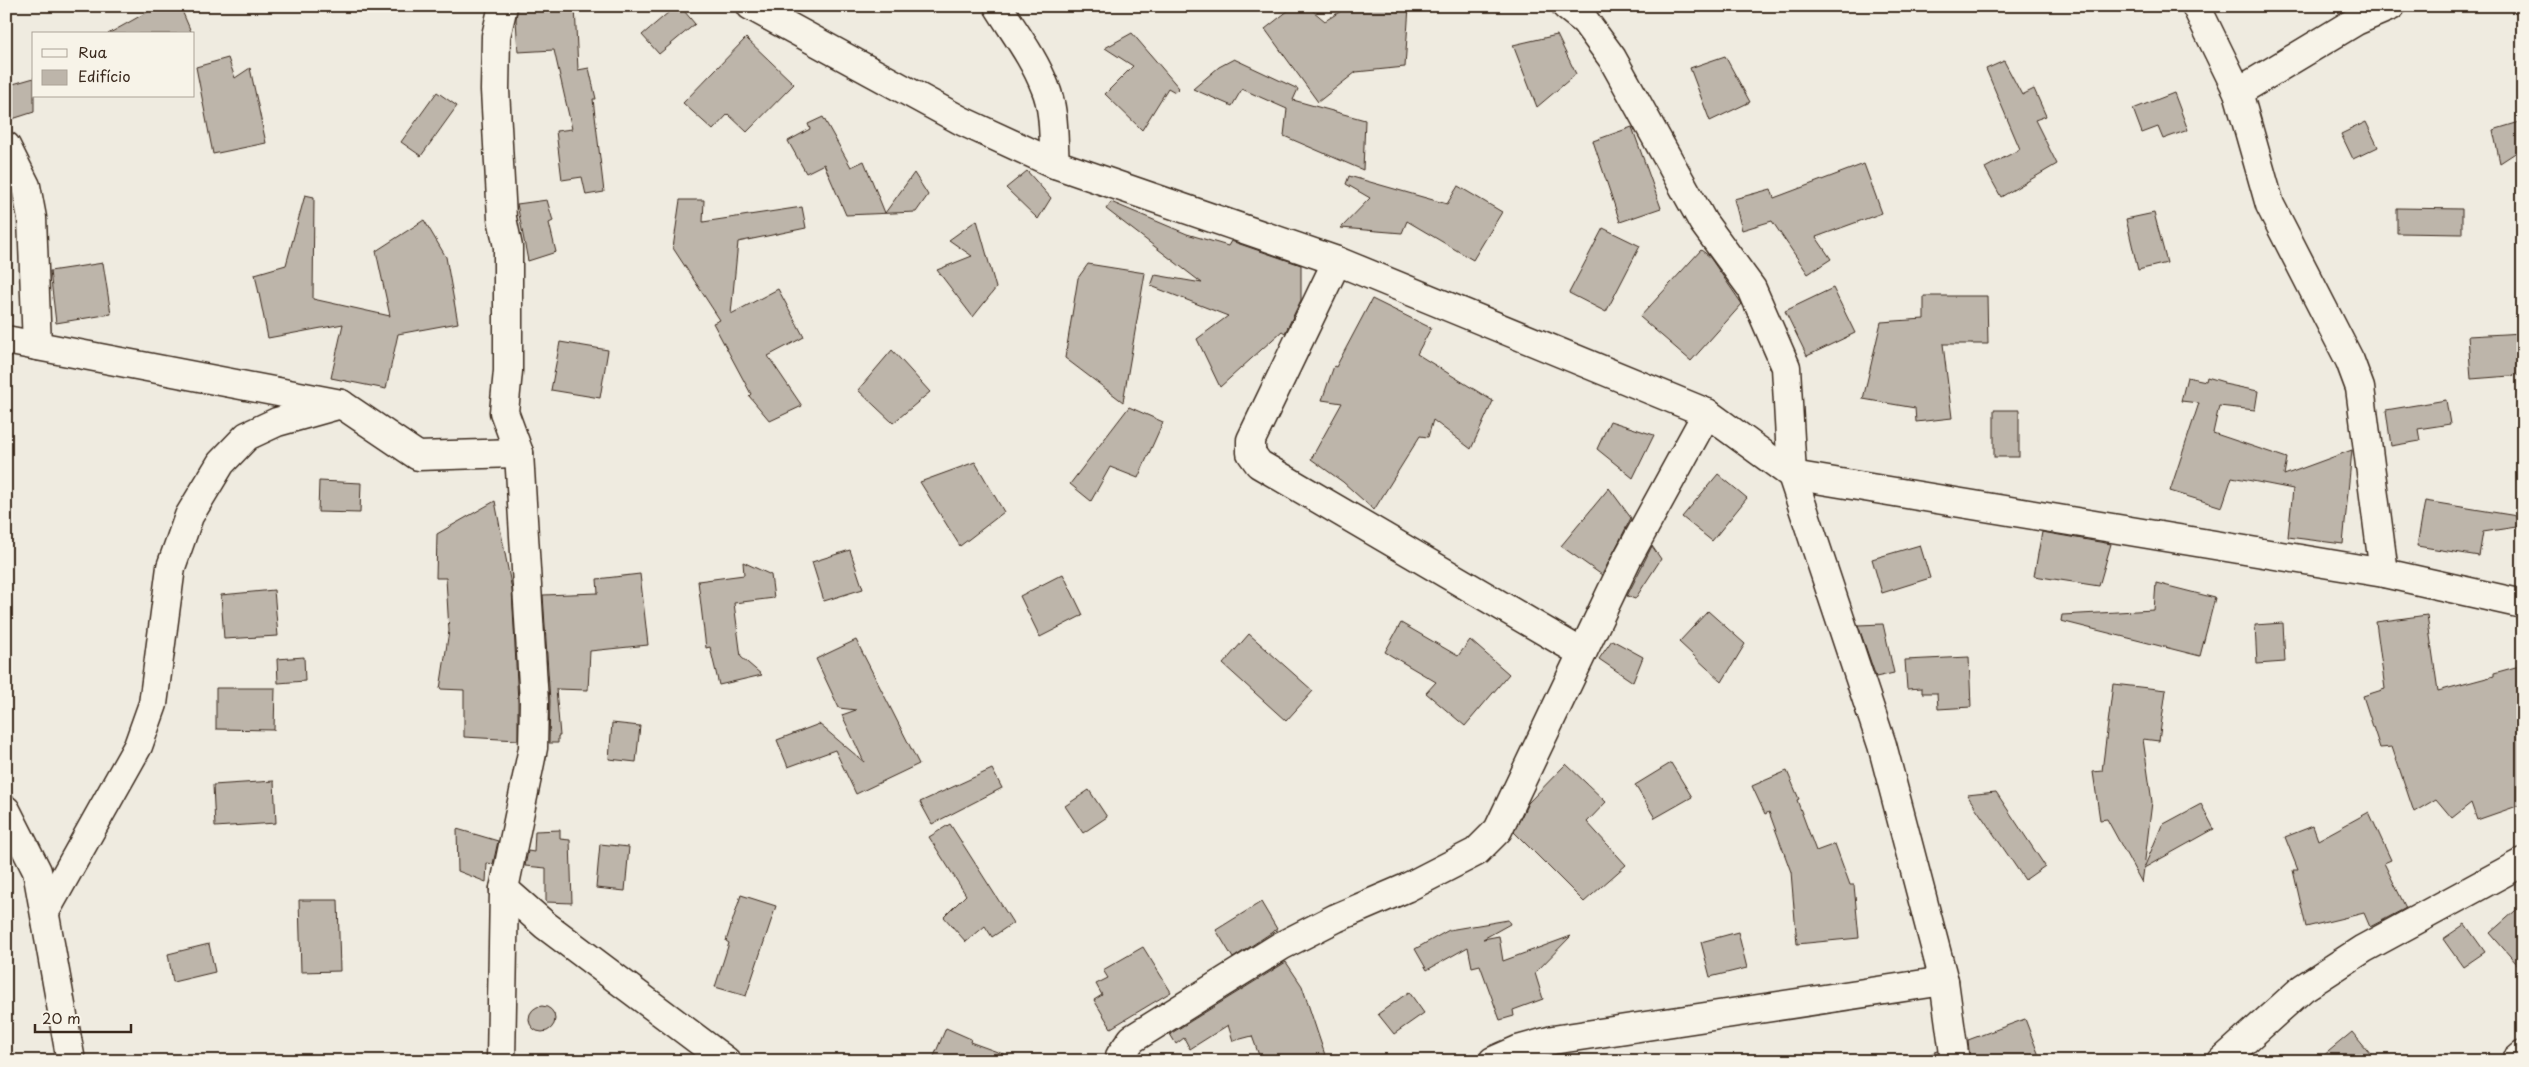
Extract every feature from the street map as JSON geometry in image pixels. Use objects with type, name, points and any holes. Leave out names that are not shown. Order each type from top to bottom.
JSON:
[{"type":"street","points":[[501,1061],[504,889],[533,748],[534,702],[518,465],[519,453],[504,412],[508,371],[508,248],[502,218],[495,90],[496,36],[503,6]]},
{"type":"street","points":[[750,6],[962,121],[1054,164],[1337,261],[1707,413],[1792,475],[2384,573],[2523,604]]},
{"type":"street","points":[[998,6],[1046,88],[1051,110],[1054,164]]},
{"type":"street","points":[[1566,6],[1585,21],[1612,58],[1703,222],[1752,289],[1786,367],[1792,475],[1882,746],[1944,981],[1955,1061]]},
{"type":"street","points":[[2196,6],[2238,92],[2270,205],[2350,361],[2360,388],[2384,573]]},
{"type":"street","points":[[2238,92],[2356,21],[2391,6]]},
{"type":"street","points":[[6,146],[26,186],[32,218],[37,346]]},
{"type":"street","points":[[1337,261],[1251,440],[1251,453],[1260,464],[1582,653]]},
{"type":"street","points":[[6,340],[341,404],[418,456],[519,453]]},
{"type":"street","points":[[46,910],[138,746],[153,704],[171,566],[194,509],[221,463],[247,436],[278,422],[341,404]]},
{"type":"street","points":[[1121,1061],[1120,1056],[1132,1039],[1281,946],[1336,918],[1406,888],[1476,852],[1498,830],[1626,559],[1707,413]]},
{"type":"street","points":[[6,810],[37,871],[46,910],[71,1061]]},
{"type":"street","points":[[2222,1061],[2303,988],[2363,950],[2523,862]]},
{"type":"street","points":[[504,889],[545,925],[726,1061]]},
{"type":"street","points":[[1493,1061],[1518,1050],[1553,1040],[1944,981]]},
{"type":"street","points":[[2516,1061],[2523,1055]]},
{"type":"building","points":[[158,6],[180,6],[191,32],[112,32]]},
{"type":"building","points":[[518,6],[575,6],[578,70],[589,68],[596,99],[593,99],[604,192],[586,195],[582,177],[562,180],[556,131],[572,129],[554,50],[518,52],[516,19]]},
{"type":"building","points":[[676,6],[680,6],[695,24],[659,54],[642,35]]},
{"type":"building","points":[[1294,6],[1307,6],[1325,21],[1349,6],[1409,6],[1405,67],[1356,72],[1318,102],[1265,29]]},
{"type":"building","points":[[1132,33],[1179,88],[1175,92],[1168,88],[1142,130],[1105,94],[1133,66],[1105,48]]},
{"type":"building","points":[[1557,35],[1576,74],[1537,107],[1513,45]]},
{"type":"building","points":[[746,38],[794,84],[747,132],[728,114],[713,130],[683,103]]},
{"type":"building","points":[[1725,56],[1750,102],[1710,121],[1690,68]]},
{"type":"building","points":[[228,58],[235,78],[250,68],[266,143],[213,154],[196,67]]},
{"type":"building","points":[[1234,59],[1298,89],[1293,100],[1365,120],[1363,170],[1284,136],[1287,109],[1242,89],[1232,106],[1193,89],[1219,67]]},
{"type":"building","points":[[2004,61],[2022,95],[2034,89],[2046,116],[2035,120],[2057,164],[2001,197],[1985,168],[2020,149],[1986,69]]},
{"type":"building","points":[[32,79],[34,112],[6,121],[6,86]]},
{"type":"building","points":[[437,92],[457,106],[421,156],[401,142]]},
{"type":"building","points":[[2174,93],[2188,130],[2163,139],[2158,127],[2142,133],[2133,109]]},
{"type":"building","points":[[823,117],[851,167],[864,161],[885,213],[914,173],[928,195],[916,212],[846,215],[824,164],[806,173],[788,141],[810,129],[808,124]]},
{"type":"building","points":[[2523,121],[2523,148],[2500,163],[2493,130]]},
{"type":"building","points":[[2366,122],[2378,147],[2353,159],[2341,134]]},
{"type":"building","points":[[1632,127],[1661,208],[1620,222],[1593,141]]},
{"type":"building","points":[[1864,164],[1882,213],[1816,237],[1831,259],[1808,274],[1772,221],[1742,230],[1734,199],[1771,189],[1774,198]]},
{"type":"building","points":[[1027,171],[1051,198],[1038,219],[1006,188]]},
{"type":"building","points":[[1349,176],[1447,204],[1458,186],[1502,212],[1473,260],[1407,221],[1402,233],[1341,228],[1370,198],[1346,184]]},
{"type":"building","points":[[305,195],[314,197],[313,299],[390,316],[376,251],[424,220],[446,257],[458,323],[398,334],[386,389],[331,378],[343,324],[268,338],[255,274],[286,265]]},
{"type":"building","points":[[547,200],[553,221],[549,223],[556,252],[528,261],[517,204]]},
{"type":"building","points":[[680,200],[704,200],[703,222],[802,207],[806,228],[738,242],[731,314],[778,289],[804,337],[768,356],[802,406],[770,421],[749,396],[751,394],[713,323],[720,320],[673,248]]},
{"type":"building","points":[[1111,202],[1187,234],[1228,246],[1231,241],[1301,265],[1301,300],[1285,333],[1282,331],[1220,387],[1197,339],[1228,316],[1151,286],[1155,275],[1202,283],[1106,209]]},
{"type":"building","points":[[2397,208],[2462,209],[2462,234],[2397,233]]},
{"type":"building","points":[[2154,213],[2167,263],[2138,270],[2126,219]]},
{"type":"building","points":[[977,220],[996,288],[973,317],[937,270],[972,256],[949,240]]},
{"type":"building","points":[[1603,228],[1640,246],[1606,312],[1569,293]]},
{"type":"building","points":[[1701,250],[1709,256],[1742,304],[1691,361],[1640,317]]},
{"type":"building","points":[[103,263],[111,314],[56,323],[50,271]]},
{"type":"building","points":[[1088,264],[1145,273],[1123,402],[1065,358],[1078,278]]},
{"type":"building","points":[[1833,288],[1855,333],[1807,356],[1785,311]]},
{"type":"building","points":[[1924,296],[1987,296],[1988,344],[1943,344],[1952,418],[1916,422],[1915,408],[1863,399],[1881,322],[1924,319]]},
{"type":"building","points":[[1372,299],[1431,328],[1417,354],[1493,401],[1471,449],[1433,420],[1428,437],[1420,436],[1374,510],[1343,482],[1311,459],[1342,403],[1322,400],[1334,366],[1336,367]]},
{"type":"building","points":[[2523,333],[2523,375],[2471,379],[2468,336]]},
{"type":"building","points":[[560,342],[608,350],[600,398],[551,390]]},
{"type":"building","points":[[892,350],[930,392],[893,423],[858,390]]},
{"type":"building","points":[[2187,377],[2206,381],[2207,377],[2224,382],[2224,384],[2258,391],[2255,410],[2219,406],[2213,433],[2287,458],[2284,475],[2352,450],[2343,544],[2288,537],[2293,489],[2232,477],[2222,507],[2170,491],[2199,403],[2181,401]]},
{"type":"building","points":[[2446,400],[2450,424],[2418,429],[2420,441],[2391,446],[2386,410]]},
{"type":"building","points":[[1129,407],[1163,422],[1138,478],[1110,467],[1091,501],[1070,484]]},
{"type":"building","points":[[1994,410],[2019,410],[2019,457],[1994,457]]},
{"type":"building","points":[[1610,421],[1654,435],[1633,478],[1597,449]]},
{"type":"building","points":[[975,462],[1004,512],[960,546],[920,482]]},
{"type":"building","points":[[1718,474],[1747,498],[1712,541],[1682,517]]},
{"type":"building","points":[[319,481],[361,483],[360,513],[318,512]]},
{"type":"building","points":[[1609,488],[1631,518],[1602,575],[1561,546]]},
{"type":"building","points":[[495,501],[512,590],[518,702],[518,740],[464,737],[464,690],[440,689],[449,631],[446,578],[436,578],[437,534]]},
{"type":"building","points":[[2425,501],[2523,517],[2523,526],[2483,532],[2479,556],[2417,546]]},
{"type":"building","points":[[2042,532],[2111,544],[2099,586],[2034,576]]},
{"type":"building","points":[[1920,545],[1930,578],[1882,593],[1872,559]]},
{"type":"building","points":[[1652,546],[1661,559],[1635,599],[1627,596]]},
{"type":"building","points":[[850,550],[863,589],[824,601],[812,562]]},
{"type":"building","points":[[743,562],[771,575],[774,598],[734,603],[741,657],[762,675],[719,685],[710,647],[706,648],[698,581],[744,575]]},
{"type":"building","points":[[640,574],[648,645],[590,651],[588,690],[556,689],[560,736],[558,736],[558,743],[549,743],[550,701],[543,595],[598,593],[597,579]]},
{"type":"building","points":[[1063,574],[1083,615],[1040,637],[1020,596]]},
{"type":"building","points":[[2156,583],[2215,598],[2200,656],[2061,621],[2062,615],[2154,610]]},
{"type":"building","points":[[274,590],[278,636],[224,639],[221,595]]},
{"type":"building","points":[[1708,611],[1745,644],[1722,682],[1679,642]]},
{"type":"building","points":[[2427,615],[2438,691],[2494,676],[2494,673],[2523,665],[2523,804],[2477,820],[2471,803],[2452,818],[2436,799],[2414,812],[2392,747],[2380,748],[2363,696],[2385,689],[2376,622]]},
{"type":"building","points":[[1401,623],[1458,656],[1470,640],[1509,674],[1465,726],[1426,693],[1436,682],[1385,652]]},
{"type":"building","points":[[2283,623],[2285,662],[2257,664],[2255,625]]},
{"type":"building","points":[[1883,624],[1894,673],[1876,677],[1858,625]]},
{"type":"building","points":[[1249,634],[1313,691],[1286,721],[1223,664]]},
{"type":"building","points":[[856,640],[919,764],[856,794],[835,750],[788,767],[777,740],[819,724],[864,762],[842,715],[856,710],[839,708],[816,659]]},
{"type":"building","points":[[1612,640],[1643,657],[1633,682],[1599,659]]},
{"type":"building","points":[[304,657],[305,681],[278,683],[277,659]]},
{"type":"building","points":[[1969,657],[1971,707],[1938,709],[1937,693],[1922,693],[1922,688],[1907,689],[1905,660]]},
{"type":"building","points":[[2113,684],[2166,690],[2159,741],[2143,739],[2152,802],[2142,883],[2107,819],[2100,820],[2093,772],[2102,771]]},
{"type":"building","points":[[216,688],[275,688],[274,730],[216,729]]},
{"type":"building","points":[[612,723],[640,726],[636,762],[609,759]]},
{"type":"building","points":[[1671,763],[1692,797],[1655,818],[1635,785]]},
{"type":"building","points":[[1566,764],[1606,802],[1587,822],[1626,865],[1584,902],[1514,832],[1528,803]]},
{"type":"building","points":[[992,769],[1002,788],[932,824],[920,802]]},
{"type":"building","points":[[1787,771],[1799,799],[1797,800],[1816,851],[1835,844],[1850,885],[1854,885],[1859,938],[1797,944],[1791,872],[1769,812],[1765,814],[1752,786]]},
{"type":"building","points":[[274,781],[276,823],[215,827],[213,785]]},
{"type":"building","points":[[1089,790],[1107,817],[1083,833],[1065,806]]},
{"type":"building","points":[[1996,792],[2045,866],[2025,880],[1967,795]]},
{"type":"building","points":[[2201,804],[2214,829],[2144,868],[2162,825]]},
{"type":"building","points":[[2369,812],[2391,860],[2384,863],[2406,908],[2370,927],[2364,913],[2306,927],[2293,870],[2298,870],[2285,837],[2313,826],[2318,840]]},
{"type":"building","points":[[950,824],[1013,923],[992,937],[985,926],[966,942],[944,917],[966,895],[929,837]]},
{"type":"building","points":[[457,829],[498,841],[493,864],[487,863],[486,882],[458,871]]},
{"type":"building","points":[[560,830],[560,839],[570,840],[572,903],[546,902],[546,868],[525,866],[528,851],[534,852],[535,831]]},
{"type":"building","points":[[600,844],[629,847],[625,891],[596,888]]},
{"type":"building","points":[[741,895],[776,906],[746,996],[715,987],[729,943],[726,941]]},
{"type":"building","points":[[299,900],[338,900],[340,971],[301,972]]},
{"type":"building","points":[[1261,902],[1277,929],[1233,958],[1216,930]]},
{"type":"building","points":[[2523,904],[2523,971],[2490,933]]},
{"type":"building","points":[[1508,920],[1510,924],[1483,939],[1499,936],[1503,961],[1571,936],[1535,973],[1543,999],[1513,1010],[1514,1016],[1500,1020],[1480,965],[1472,967],[1468,947],[1427,970],[1415,949],[1449,930]]},
{"type":"building","points":[[2465,924],[2485,952],[2463,967],[2443,939]]},
{"type":"building","points":[[1738,932],[1747,968],[1710,977],[1701,942]]},
{"type":"building","points":[[209,944],[215,972],[173,982],[168,954]]},
{"type":"building","points":[[1143,947],[1171,992],[1111,1028],[1094,1000],[1102,995],[1096,984],[1108,978],[1103,970]]},
{"type":"building","points":[[1286,962],[1302,986],[1327,1061],[1261,1061],[1252,1036],[1233,1041],[1228,1025],[1190,1049],[1184,1038],[1176,1044],[1170,1034]]},
{"type":"building","points":[[1409,992],[1424,1013],[1394,1034],[1378,1014]]},
{"type":"building","points":[[542,1006],[551,1010],[555,1019],[551,1028],[542,1032],[533,1028],[529,1019],[533,1010]]},
{"type":"building","points":[[2025,1019],[2041,1061],[1970,1061],[1968,1040]]},
{"type":"building","points":[[946,1028],[971,1039],[970,1042],[1014,1058],[1013,1061],[932,1061]]},
{"type":"building","points":[[2352,1032],[2376,1061],[2317,1061]]},
{"type":"building","points":[[1938,1051],[1939,1061],[1919,1061],[1919,1058]]}]
